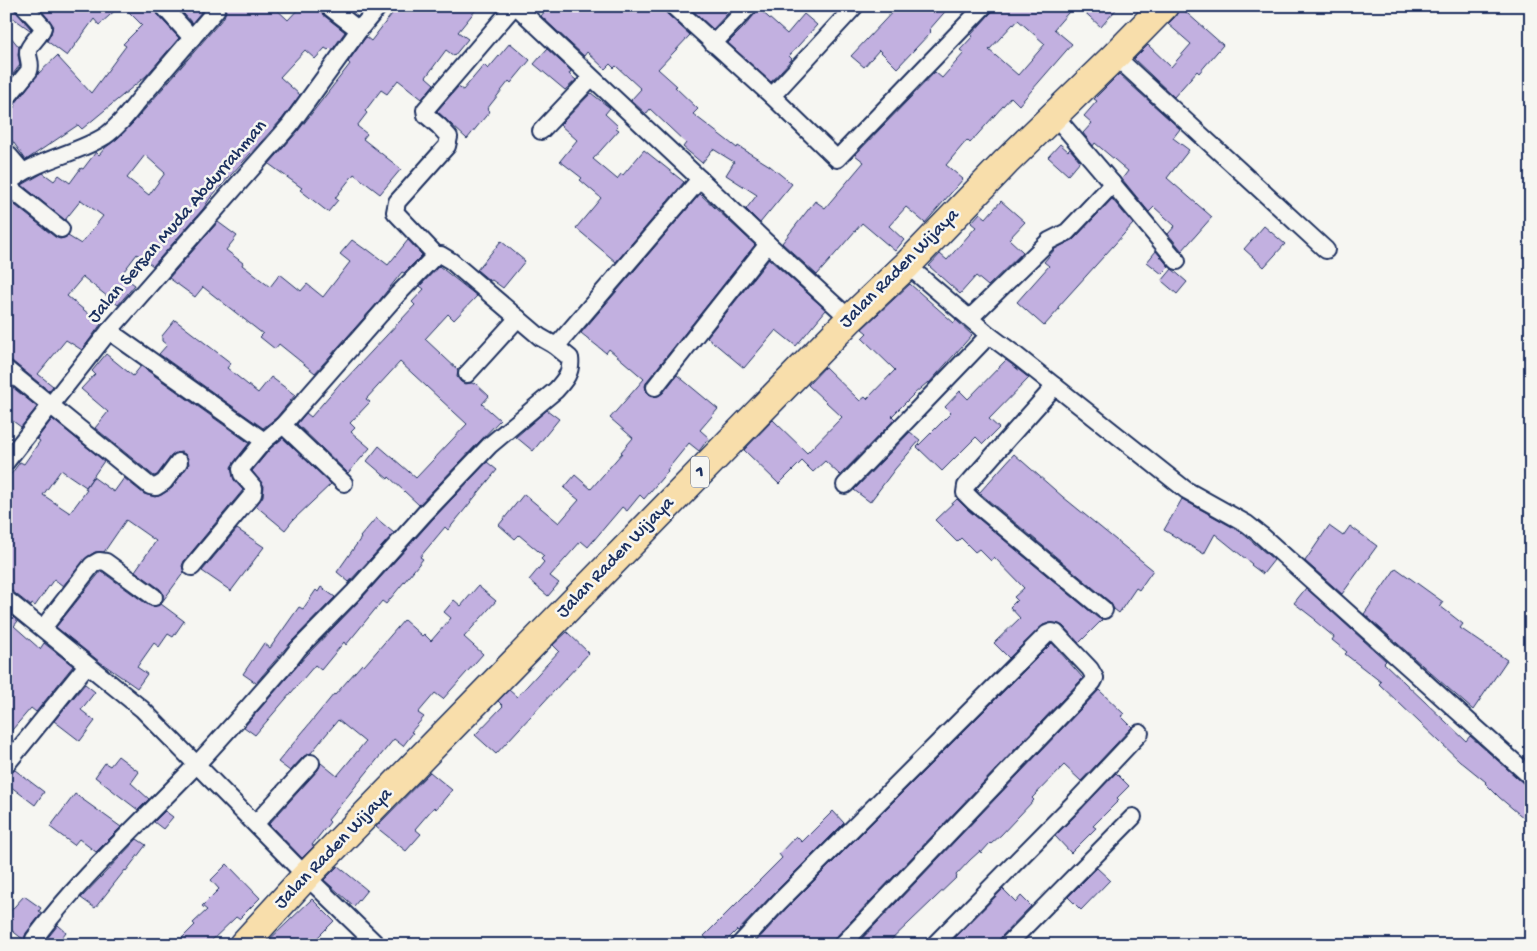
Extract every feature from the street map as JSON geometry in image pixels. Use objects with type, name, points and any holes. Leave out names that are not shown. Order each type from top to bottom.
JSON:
[{"type":"highway","name":"Jalan Raden Wijaya","points":[[243,945],[306,876],[850,319],[907,265],[1164,6]]},
{"type":"street","points":[[6,98],[29,71],[31,66],[28,49],[39,36],[43,27],[24,6]]},
{"type":"street","points":[[163,6],[192,38]]},
{"type":"street","points":[[328,6],[359,30]]},
{"type":"street","name":"Jalan Sersan Muda Abdurrahman","points":[[6,462],[109,330],[290,125],[359,30],[379,6]]},
{"type":"street","points":[[673,6],[772,96],[837,159],[984,6]]},
{"type":"street","points":[[713,44],[750,6]]},
{"type":"street","points":[[772,96],[856,6]]},
{"type":"street","points":[[34,939],[54,912],[96,865],[197,763],[293,655],[354,592],[425,513],[490,445],[556,390],[571,366],[570,358],[554,344],[540,337],[451,261],[441,255],[436,255],[395,212],[397,202],[447,146],[449,137],[440,126],[426,115],[425,110],[523,9],[591,78],[850,319]]},
{"type":"street","points":[[61,229],[6,185],[23,172],[80,149],[107,134],[125,116],[216,10]]},
{"type":"street","points":[[1115,56],[1326,250]]},
{"type":"street","points":[[541,131],[591,78]]},
{"type":"street","points":[[1054,115],[1177,261]]},
{"type":"street","points":[[6,152],[23,172]]},
{"type":"street","points":[[554,344],[560,342],[700,179]]},
{"type":"street","points":[[970,318],[1049,242],[1068,232],[1112,183]]},
{"type":"street","points":[[655,387],[768,244]]},
{"type":"street","points":[[192,567],[253,494],[254,488],[242,474],[242,469],[264,442],[283,425],[398,294],[436,255]]},
{"type":"street","points":[[907,265],[989,335],[1182,487],[1248,524],[1531,776]]},
{"type":"street","points":[[467,374],[518,318]]},
{"type":"street","points":[[109,330],[264,442]]},
{"type":"street","points":[[845,485],[989,335]]},
{"type":"street","points":[[6,368],[150,486],[156,487],[164,482],[179,462]]},
{"type":"street","points":[[1055,386],[966,486],[965,493],[1104,610]]},
{"type":"street","points":[[283,425],[344,483]]},
{"type":"street","points":[[43,628],[92,565],[99,561],[106,562],[154,597]]},
{"type":"street","points":[[6,599],[136,704],[377,945]]},
{"type":"street","points":[[739,945],[779,902],[1040,641],[1052,632],[1056,633],[1090,669],[1095,678],[1093,682],[842,945]]},
{"type":"street","points":[[6,765],[87,665]]},
{"type":"street","points":[[934,945],[1140,733]]},
{"type":"street","points":[[256,823],[311,763]]},
{"type":"street","points":[[1007,945],[1133,817]]},
{"type":"building","points":[[6,6],[14,6],[16,12],[31,29],[6,13]]},
{"type":"building","points":[[38,6],[120,6],[99,25],[94,19],[67,56],[47,41],[53,25]]},
{"type":"building","points":[[123,6],[153,6],[156,13],[179,38],[146,76],[82,129],[78,125],[26,160],[6,132],[6,112],[16,106],[15,104],[38,74],[57,56],[91,93],[126,46],[123,44],[142,25]]},
{"type":"building","points":[[177,6],[206,6],[192,23]]},
{"type":"building","points":[[225,6],[273,6],[288,20],[301,6],[318,6],[322,14],[345,32],[332,50],[325,48],[315,59],[305,50],[280,77],[300,95],[282,119],[211,197],[203,209],[153,266],[137,254],[121,275],[135,285],[118,305],[83,277],[67,296],[101,324],[82,350],[66,340],[38,374],[53,386],[49,391],[12,361],[6,359],[6,198],[55,237],[60,239],[68,236],[81,244],[103,216],[81,200],[65,220],[22,185],[43,173],[54,181],[59,175],[70,183],[96,152],[99,155],[133,123],[224,17]],"holes":[[[145,155],[165,173],[149,195],[127,178]]]},
{"type":"building","points":[[398,6],[428,6],[435,12],[441,6],[479,6],[458,32],[468,39],[454,56],[446,50],[426,77],[434,84],[422,99],[398,80],[387,94],[381,90],[365,111],[367,113],[357,126],[367,134],[363,139],[401,169],[380,194],[354,174],[335,198],[338,200],[328,212],[300,190],[302,188],[269,164],[298,131],[350,64],[348,62],[366,37],[371,41]]},
{"type":"building","points":[[549,6],[663,6],[666,13],[690,35],[658,69],[698,109],[693,114],[737,148],[738,146],[770,166],[792,184],[760,223],[746,209],[757,195],[726,175],[734,162],[713,149],[702,163],[683,147],[686,143],[650,109],[646,114],[631,100],[641,89],[616,66],[614,68],[610,64],[605,69],[587,52],[584,56],[541,16]]},
{"type":"building","points":[[688,6],[720,6],[728,13],[713,29]]},
{"type":"building","points":[[898,6],[950,6],[929,30],[931,32],[897,68],[879,50],[864,67],[851,56]]},
{"type":"building","points":[[997,6],[1074,6],[1054,29],[1072,44],[1019,105],[1011,97],[970,143],[967,140],[946,165],[963,179],[925,223],[906,207],[889,226],[904,240],[895,251],[862,223],[817,275],[782,243],[815,201],[825,208],[864,162],[855,155],[935,72],[942,78],[964,53],[960,50],[973,36],[971,35]],"holes":[[[1018,20],[1045,44],[1018,75],[989,50]]]},
{"type":"building","points":[[1078,6],[1119,6],[1101,27]]},
{"type":"building","points":[[1179,6],[1223,45],[1199,73],[1197,71],[1174,97],[1134,59],[1148,45],[1171,67],[1191,44],[1168,24],[1175,17]]},
{"type":"building","points":[[759,9],[787,34],[804,14],[817,25],[789,56],[792,59],[771,82],[728,43]]},
{"type":"building","points":[[6,31],[19,47],[20,65],[6,83]]},
{"type":"building","points":[[510,43],[530,60],[511,83],[509,81],[487,109],[490,111],[467,139],[437,111],[458,87],[463,90],[484,65],[488,69]]},
{"type":"building","points":[[547,49],[571,71],[569,74],[576,80],[565,90],[534,64]]},
{"type":"building","points":[[1119,74],[1180,129],[1173,138],[1189,150],[1167,178],[1212,217],[1182,251],[1168,234],[1175,226],[1154,207],[1149,212],[1122,179],[1128,171],[1095,143],[1093,146],[1083,133],[1092,123],[1084,116],[1097,101],[1094,99]]},
{"type":"building","points":[[591,93],[610,108],[605,114],[618,126],[616,128],[619,130],[593,159],[617,179],[621,174],[623,175],[644,150],[684,182],[616,262],[576,228],[601,198],[580,180],[582,178],[560,161],[577,140],[560,125]]},
{"type":"building","points":[[1060,144],[1068,151],[1070,149],[1080,161],[1068,175],[1048,157]]},
{"type":"building","points":[[700,194],[755,245],[645,386],[648,394],[653,397],[658,396],[663,393],[677,375],[718,409],[700,430],[709,438],[699,451],[689,443],[644,499],[640,495],[627,511],[622,507],[588,547],[581,541],[550,576],[559,583],[548,596],[529,580],[544,562],[541,559],[544,556],[519,535],[515,539],[499,525],[524,494],[559,523],[579,500],[564,488],[575,475],[591,489],[633,438],[610,418],[644,379],[609,349],[606,353],[581,333]]},
{"type":"building","points":[[1112,199],[1133,224],[1058,307],[1059,309],[1044,326],[1017,302],[1049,266],[1044,262],[1055,249],[1074,239]]},
{"type":"building","points":[[1001,201],[1025,222],[1009,239],[1023,252],[988,286],[976,276],[960,294],[929,266],[940,254],[947,260],[976,227],[971,223],[980,213],[986,218]]},
{"type":"building","points":[[218,222],[237,236],[226,250],[270,287],[280,274],[301,291],[307,284],[323,297],[350,262],[340,254],[352,240],[388,265],[408,240],[422,255],[404,273],[402,272],[379,301],[315,373],[279,344],[275,349],[260,337],[263,334],[203,287],[195,297],[169,278]]},
{"type":"building","points":[[1264,226],[1285,244],[1264,267],[1244,249]]},
{"type":"building","points":[[501,241],[525,261],[503,288],[492,280],[490,281],[477,270]]},
{"type":"building","points":[[1156,251],[1169,267],[1162,274],[1147,262]]},
{"type":"building","points":[[769,259],[826,310],[796,346],[776,330],[744,368],[707,337]]},
{"type":"building","points":[[439,266],[477,296],[454,320],[448,314],[425,339],[458,370],[457,377],[461,382],[465,384],[475,383],[489,396],[482,404],[500,420],[419,505],[389,477],[388,479],[367,461],[379,446],[416,478],[467,424],[400,362],[366,399],[370,402],[350,423],[355,428],[351,432],[370,448],[348,473],[297,424],[306,413],[311,417],[342,381],[415,305],[412,302],[424,289],[420,286]]},
{"type":"building","points":[[1172,269],[1187,282],[1177,294],[1162,281]]},
{"type":"building","points":[[910,284],[954,323],[956,320],[972,335],[929,383],[914,394],[892,416],[895,419],[840,475],[825,461],[813,472],[802,461],[779,484],[744,450],[773,420],[807,453],[842,417],[808,385],[825,367],[860,401],[865,397],[867,399],[895,370],[862,338],[867,333],[862,329]]},
{"type":"building","points":[[175,320],[231,363],[227,368],[258,393],[271,377],[295,395],[276,418],[263,428],[159,354],[167,345],[162,341],[162,336]]},
{"type":"building","points":[[106,354],[133,376],[141,366],[249,443],[231,467],[234,480],[243,490],[184,561],[182,566],[184,572],[162,602],[163,593],[160,589],[135,571],[156,541],[126,520],[104,552],[95,552],[87,557],[63,586],[54,579],[35,606],[32,604],[31,606],[12,591],[6,589],[6,481],[20,462],[24,464],[40,441],[37,439],[52,419],[104,461],[86,487],[61,470],[43,495],[70,513],[87,490],[85,489],[93,477],[114,492],[124,478],[144,494],[155,497],[172,488],[189,464],[185,454],[181,452],[176,453],[171,456],[157,475],[154,476],[95,428],[108,412],[81,389],[95,374],[92,371]]},
{"type":"building","points":[[1006,360],[1029,378],[989,419],[999,428],[983,444],[976,437],[942,471],[917,447],[951,413],[945,407],[960,391],[968,399]]},
{"type":"building","points":[[6,382],[37,407],[21,427],[6,416]]},
{"type":"building","points":[[547,410],[559,419],[533,451],[516,437]]},
{"type":"building","points":[[910,432],[920,440],[870,502],[854,490]]},
{"type":"building","points":[[283,438],[331,484],[285,530],[256,506],[263,496],[264,486],[252,471],[271,448]]},
{"type":"building","points":[[1014,454],[1063,497],[1153,570],[1139,590],[1136,588],[1119,613],[1110,602],[976,490],[980,492]]},
{"type":"building","points":[[487,462],[497,470],[448,530],[445,527],[420,557],[423,559],[386,604],[382,601],[346,645],[344,642],[321,670],[315,665],[255,735],[244,727],[306,656]]},
{"type":"building","points":[[957,499],[1102,620],[1079,643],[1059,624],[1049,623],[1043,625],[1009,658],[994,643],[1020,618],[1010,607],[1017,600],[1014,597],[1024,588],[994,557],[991,561],[979,549],[975,552],[961,538],[957,542],[935,520]]},
{"type":"building","points":[[1182,499],[1241,532],[1274,560],[1263,574],[1215,534],[1204,554],[1164,530]]},
{"type":"building","points":[[376,518],[394,533],[349,582],[337,572],[360,537]]},
{"type":"building","points":[[1329,526],[1343,536],[1350,526],[1377,546],[1342,594],[1305,561]]},
{"type":"building","points":[[237,529],[264,547],[231,591],[202,571]]},
{"type":"building","points":[[1396,568],[1443,602],[1440,606],[1463,624],[1460,628],[1507,660],[1473,710],[1364,614]]},
{"type":"building","points":[[101,571],[148,605],[153,607],[162,603],[184,621],[173,637],[168,634],[159,647],[154,643],[137,667],[147,674],[137,688],[56,627]]},
{"type":"building","points":[[478,586],[496,601],[464,637],[483,654],[443,699],[435,693],[418,713],[424,717],[411,732],[413,733],[403,746],[394,739],[328,820],[330,822],[312,845],[314,846],[302,858],[269,824],[318,770],[321,763],[337,776],[365,742],[338,720],[311,753],[304,756],[290,771],[278,762],[334,694],[362,664],[364,666],[404,620],[422,636],[424,634],[431,641],[451,618],[444,612],[454,600],[461,606]]},
{"type":"building","points":[[321,587],[335,597],[291,642],[256,683],[243,674],[264,643],[270,648],[299,607],[303,609],[316,590],[318,592]]},
{"type":"building","points":[[1306,588],[1386,661],[1384,663],[1466,741],[1470,736],[1524,784],[1531,787],[1531,824],[1500,798],[1486,782],[1460,761],[1379,684],[1381,682],[1345,654],[1347,652],[1332,640],[1334,637],[1316,620],[1294,603]]},
{"type":"building","points":[[6,612],[18,621],[14,626],[40,649],[44,643],[73,666],[36,712],[31,708],[6,737]]},
{"type":"building","points":[[567,632],[589,653],[496,754],[475,735],[503,706],[498,701],[509,690],[517,697],[559,651],[553,645]]},
{"type":"building","points":[[1052,643],[1083,678],[835,938],[832,945],[753,945],[786,909]]},
{"type":"building","points":[[85,684],[95,692],[81,710],[95,721],[80,741],[54,721]]},
{"type":"building","points":[[1099,690],[1124,714],[1121,716],[1132,727],[1081,781],[1064,765],[1032,798],[1034,800],[1001,835],[970,860],[956,875],[957,877],[886,945],[856,945]]},
{"type":"building","points":[[118,756],[139,772],[131,783],[149,799],[138,810],[95,777],[105,763],[110,766]]},
{"type":"building","points":[[15,770],[44,792],[35,805],[6,783],[6,775]]},
{"type":"building","points":[[430,772],[452,790],[415,829],[421,834],[406,851],[376,827]]},
{"type":"building","points":[[1116,773],[1129,786],[1117,798],[1119,800],[1093,826],[1096,828],[1071,853],[1055,836]]},
{"type":"building","points":[[75,794],[121,827],[96,852],[79,839],[74,845],[50,827]]},
{"type":"building","points":[[165,811],[173,817],[163,829],[154,822]]},
{"type":"building","points":[[833,811],[844,823],[738,931],[722,945],[712,945],[704,936],[782,858],[779,854],[796,836],[802,842]]},
{"type":"building","points":[[137,839],[146,845],[95,908],[81,898]]},
{"type":"building","points":[[227,864],[260,898],[239,919],[236,917],[207,945],[175,945],[195,925],[193,923],[207,910],[202,906],[219,889],[211,880]]},
{"type":"building","points":[[338,866],[367,890],[354,906],[324,880]]},
{"type":"building","points":[[1097,868],[1110,880],[1081,910],[1068,897]]},
{"type":"building","points":[[1003,889],[1016,902],[1021,896],[1031,906],[1000,938],[997,945],[962,945],[955,938]]},
{"type":"building","points":[[24,896],[41,908],[39,911],[42,913],[26,933],[24,940],[6,926],[6,916]]},
{"type":"building","points":[[312,899],[334,921],[310,945],[264,945]]},
{"type":"building","points":[[58,925],[66,932],[56,945],[42,945]]}]
